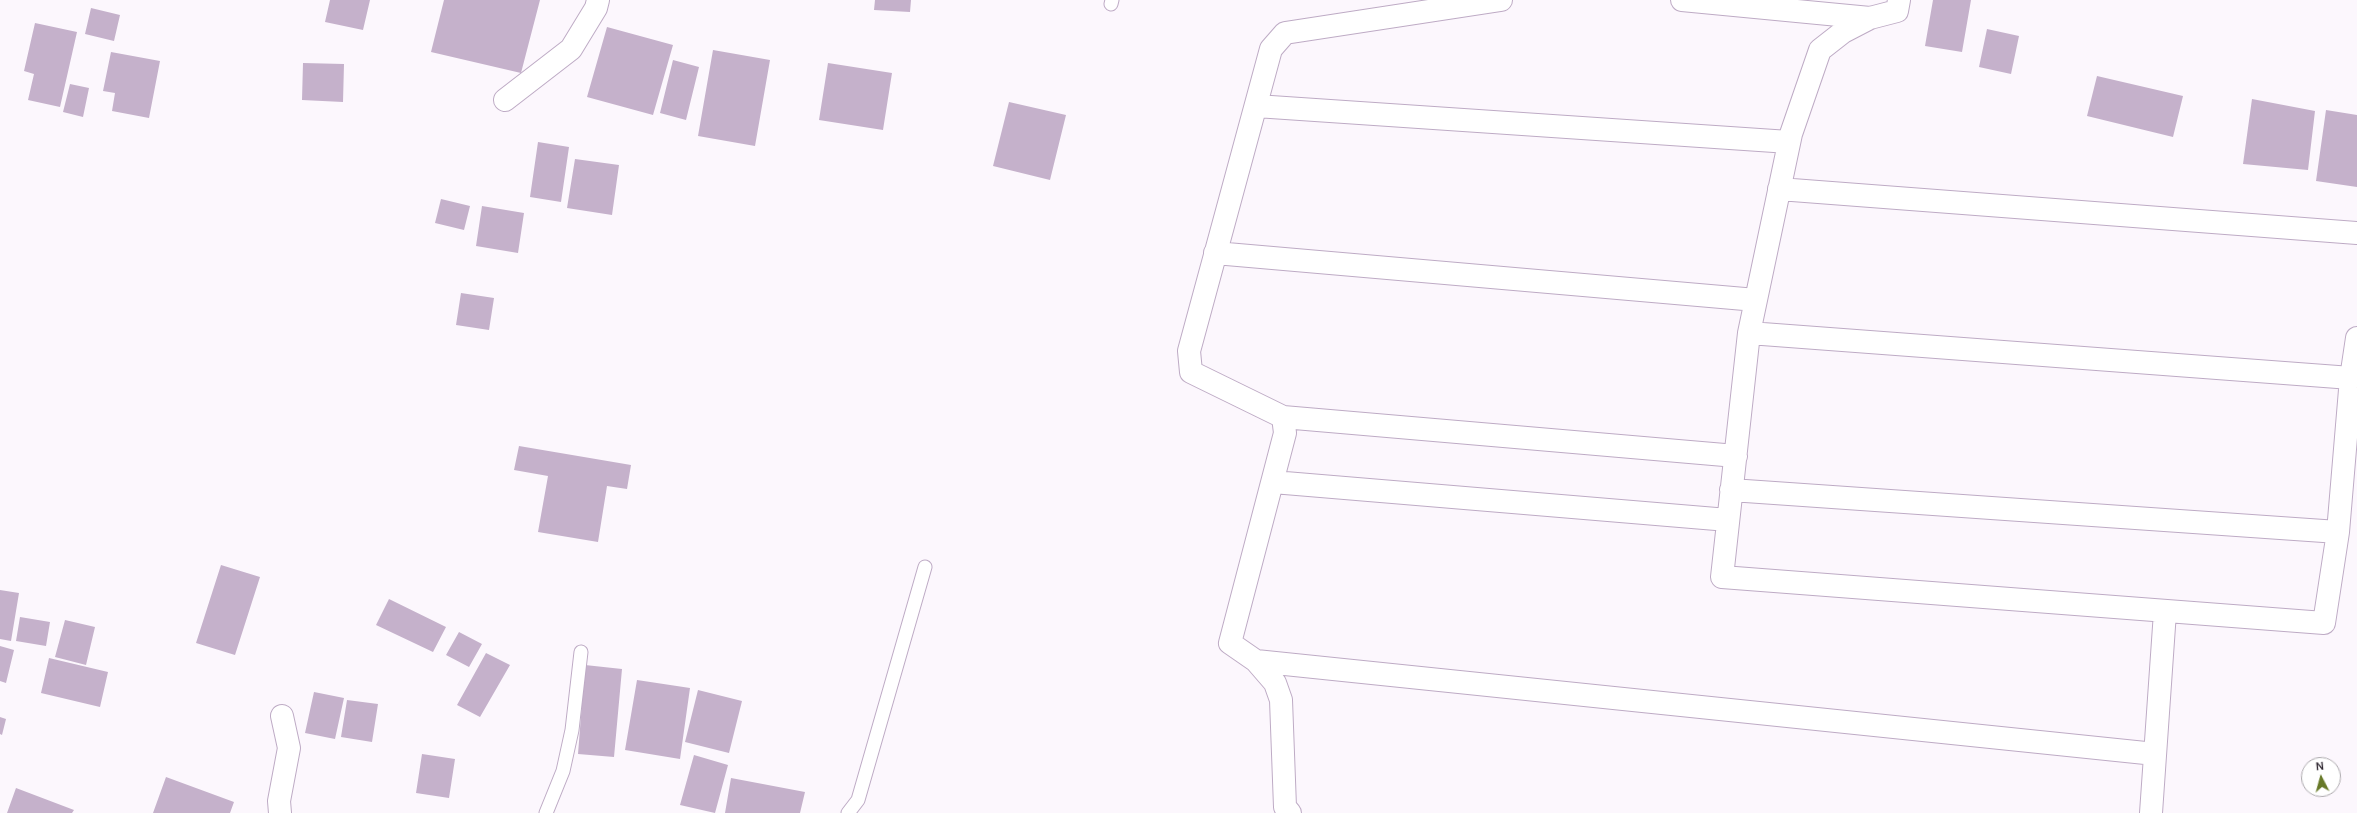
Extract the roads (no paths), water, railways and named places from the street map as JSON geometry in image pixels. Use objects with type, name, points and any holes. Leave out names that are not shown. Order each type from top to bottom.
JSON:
[{"type":"street","points":[[506,100],[571,49],[596,8],[598,0]]},
{"type":"street","points":[[1501,0],[1285,33],[1271,49],[1189,351],[1191,372],[1283,417],[1736,456]]},
{"type":"street","points":[[1682,0],[1870,18]]},
{"type":"street","points":[[1899,0],[1897,10],[1870,18],[1843,32],[1820,50],[1789,142],[1749,333],[1722,577],[2164,612],[2324,623],[2338,532],[2351,378],[2357,338]]},
{"type":"street","points":[[1256,106],[1789,142]]},
{"type":"street","points":[[1779,189],[2357,233]]},
{"type":"street","points":[[1215,253],[1756,300]]},
{"type":"street","points":[[1749,333],[2351,378]]},
{"type":"street","points":[[1283,417],[1285,433],[1230,643],[1256,662],[1275,683],[1281,700],[1285,807],[1290,813]]},
{"type":"street","points":[[1273,482],[1728,520]]},
{"type":"street","points":[[1731,490],[2338,532]]},
{"type":"street","points":[[2151,813],[2164,612]]},
{"type":"street","points":[[1256,662],[2155,754]]},
{"type":"street","points":[[280,813],[279,801],[289,748],[282,716]]},
{"type":"lane","points":[[848,813],[858,800],[925,567]]},
{"type":"lane","points":[[546,813],[564,764],[572,730],[581,652]]}]
